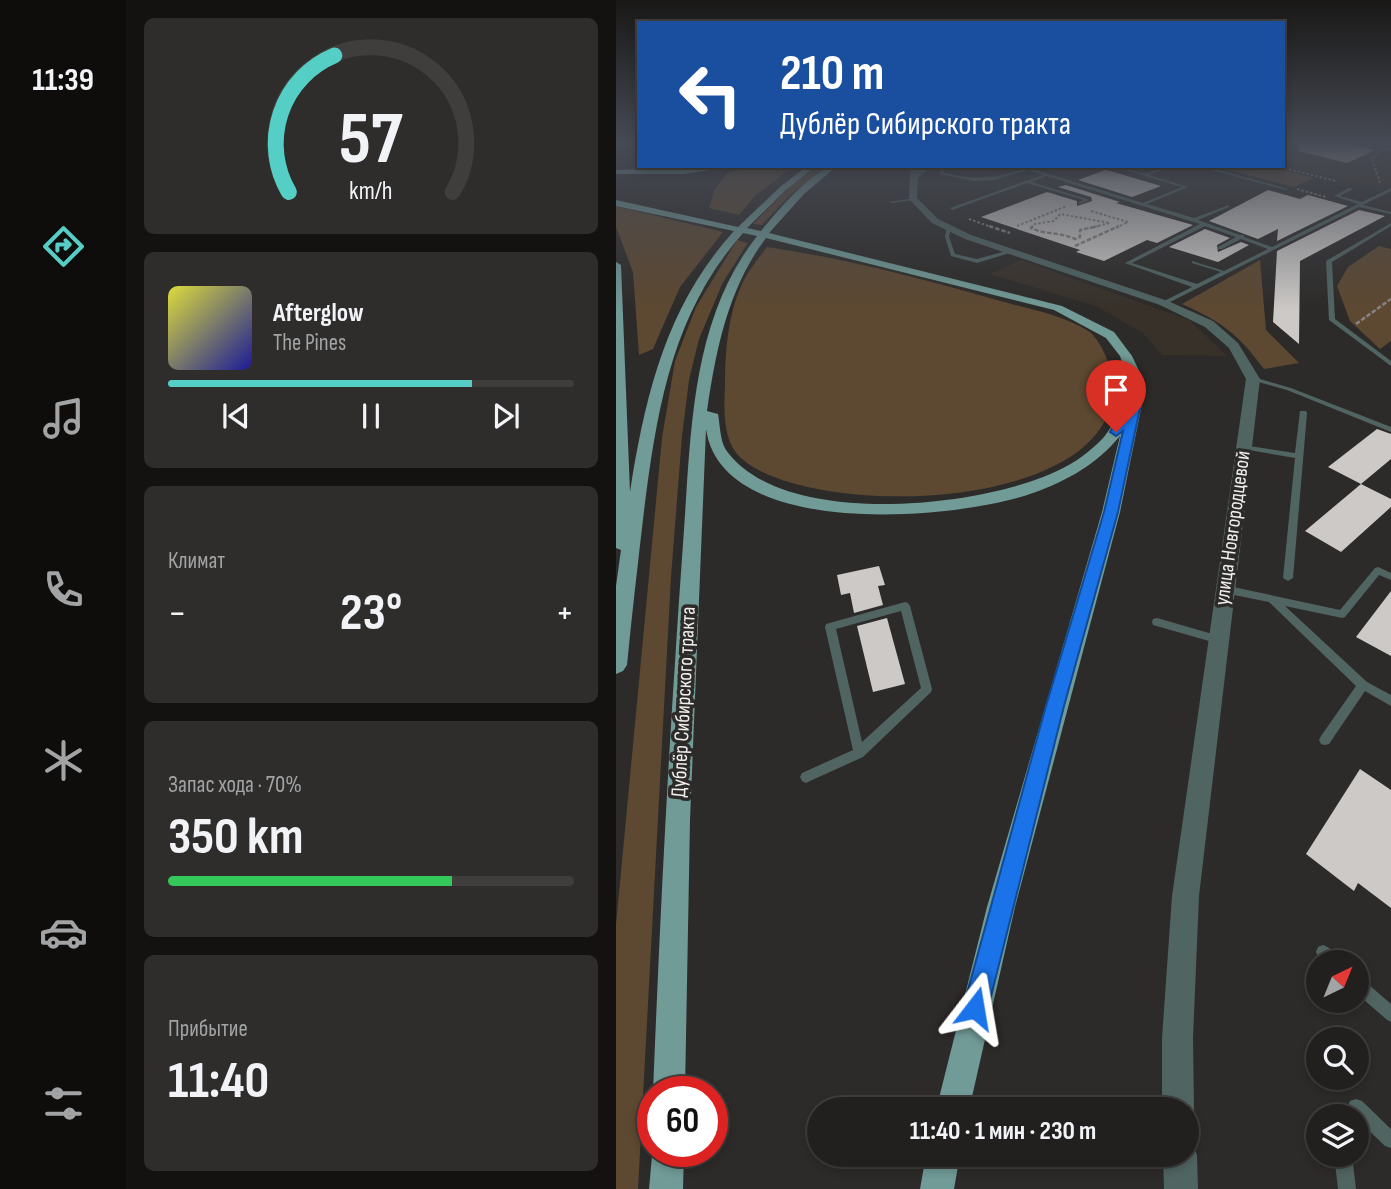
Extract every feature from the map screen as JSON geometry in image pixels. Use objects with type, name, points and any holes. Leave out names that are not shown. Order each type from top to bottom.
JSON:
[{"type":"main road","points":[[638,199],[696,219]]},
{"type":"main road","points":[[776,204],[780,199]]},
{"type":"main road","points":[[616,665],[653,400],[670,341],[700,280],[723,247],[783,199]]},
{"type":"main road","points":[[616,203],[833,250],[1032,300],[1073,314],[1110,335],[1126,356],[1137,386],[1136,399],[1111,512],[1004,893],[955,1097]]},
{"type":"main road","name":"Дублёр Сибирского тракта","points":[[669,1076],[677,820],[699,417],[706,357],[720,315],[744,260],[776,204]]},
{"type":"main road","points":[[616,265],[622,412],[622,611]]},
{"type":"main road","name":"Дублёр Сибирского тракта","points":[[720,315],[709,430],[712,441],[728,464],[744,477],[761,487],[798,500],[867,509],[910,509],[998,498],[1038,486],[1083,464],[1108,443],[1136,399]]},
{"type":"main road","points":[[666,1189],[667,1167]]},
{"type":"main road","points":[[937,1189],[941,1167]]},
{"type":"street","points":[[914,199],[935,221],[949,228],[1010,252],[1164,303],[1223,334],[1246,362],[1253,379]]},
{"type":"street","name":"улица Новгородцевой","points":[[1178,1097],[1176,1058],[1185,896],[1216,639],[1253,379]]},
{"type":"street","points":[[1180,1167],[1181,1189]]},
{"type":"lane","points":[[891,202],[910,199]]},
{"type":"lane","points":[[952,209],[978,199]]},
{"type":"lane","points":[[1079,205],[1086,199]]},
{"type":"lane","points":[[1129,199],[1194,219],[1271,248]]},
{"type":"lane","points":[[1144,204],[1155,199]]},
{"type":"lane","points":[[1346,199],[1391,213]]},
{"type":"lane","points":[[1164,303],[1222,271],[1369,199]]},
{"type":"lane","points":[[1194,219],[1227,206]]},
{"type":"lane","points":[[1196,286],[1128,263],[1204,224]]},
{"type":"lane","points":[[1391,224],[1329,261],[1332,320],[1391,364]]},
{"type":"lane","points":[[949,228],[947,237],[953,255],[977,261],[1010,252]]},
{"type":"lane","points":[[1220,248],[1242,236]]},
{"type":"lane","points":[[1227,251],[1233,247],[1229,243]]},
{"type":"lane","points":[[1210,259],[1202,261],[1222,271]]},
{"type":"lane","points":[[1253,379],[1289,389],[1391,430]]},
{"type":"lane","points":[[1288,578],[1303,413]]},
{"type":"lane","points":[[1243,447],[1297,456]]},
{"type":"lane","points":[[1224,589],[1342,614],[1378,570],[1391,577]]},
{"type":"lane","points":[[1272,599],[1363,685],[1391,701]]},
{"type":"lane","points":[[806,777],[859,753],[927,689],[905,606],[830,627],[859,753]]},
{"type":"lane","points":[[1157,622],[1216,639]]},
{"type":"lane","points":[[1325,740],[1363,685]]},
{"type":"lane","points":[[1369,994],[1391,1014]]},
{"type":"lane","points":[[1369,1119],[1391,1140]]},
{"type":"lane","points":[[1344,1167],[1347,1189]]},
{"type":"path","points":[[1017,226],[1079,205],[1128,222],[1075,246]]},
{"type":"path","points":[[1060,214],[1110,222],[1080,230],[1080,237],[1075,239],[1062,233],[1042,233],[1031,228],[1035,224],[1054,221],[1060,214]]},
{"type":"path","points":[[1347,331],[1391,299]]},
{"type":"shaded area","points":[[712,199],[752,199],[739,215],[709,208]]},
{"type":"shaded area","points":[[778,199],[786,199],[762,225],[753,224]]},
{"type":"shaded area","points":[[616,206],[723,232],[680,287],[653,349],[639,355],[633,272],[616,227]]},
{"type":"shaded area","points":[[737,240],[748,243],[723,282],[699,339],[689,380],[671,577],[644,1076],[637,1076],[638,1189],[616,1189],[616,925],[662,438],[675,361],[696,307]]},
{"type":"shaded area","points":[[1379,246],[1391,249],[1391,341],[1380,349],[1350,321],[1337,286],[1348,267]]},
{"type":"shaded area","points":[[767,247],[909,276],[1042,312],[1077,325],[1096,339],[1111,372],[1104,422],[1072,456],[1022,479],[961,492],[896,496],[833,492],[780,479],[742,459],[735,452],[728,434],[725,414],[727,346],[734,306],[745,277]]},
{"type":"shaded area","points":[[1020,260],[1189,320],[1227,356],[1162,355],[1143,333],[1096,306],[990,274]]},
{"type":"shaded area","points":[[1260,260],[1266,330],[1299,363],[1264,369],[1228,330],[1182,304]]},
{"type":"building","points":[[1027,199],[1072,199],[1077,201],[1077,206],[1092,201],[1112,199],[1120,202],[1116,203],[1193,225],[1157,243],[1147,240],[1104,261],[1076,252],[1080,250],[981,217]]},
{"type":"building","points":[[1250,199],[1324,199],[1348,206],[1277,241],[1278,229],[1258,239],[1209,221]]},
{"type":"building","points":[[1359,210],[1385,216],[1300,261],[1299,344],[1273,322],[1277,251]]},
{"type":"building","points":[[1205,229],[1230,238],[1217,245],[1218,252],[1241,242],[1249,245],[1218,262],[1169,247]]},
{"type":"building","points":[[1377,429],[1391,434],[1391,459],[1361,484],[1328,467]]},
{"type":"building","points":[[1361,484],[1391,499],[1391,507],[1341,552],[1305,531]]},
{"type":"building","points":[[879,566],[885,585],[878,586],[883,605],[854,613],[850,593],[841,595],[837,575]]},
{"type":"building","points":[[1391,591],[1391,656],[1356,637]]},
{"type":"building","points":[[887,618],[905,684],[873,692],[857,626]]},
{"type":"building","points":[[1360,769],[1391,790],[1391,908],[1358,883],[1354,891],[1306,854]]},
{"type":"route","points":[[975,1008],[1055,706],[1111,512],[1136,399],[1116,432]]}]
